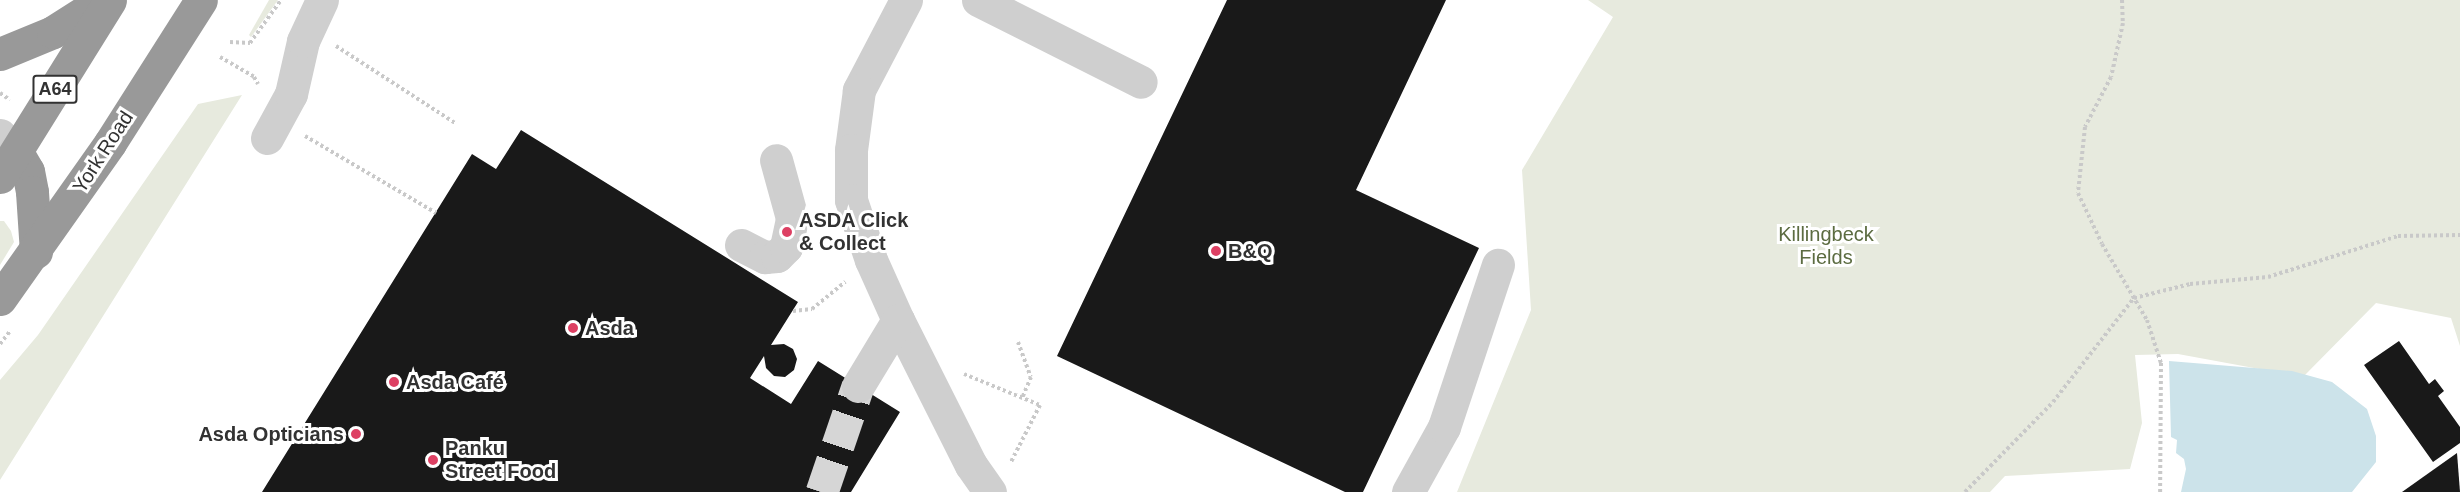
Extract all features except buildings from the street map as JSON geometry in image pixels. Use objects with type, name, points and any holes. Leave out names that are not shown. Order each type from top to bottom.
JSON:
[{"type":"highway","points":[[0,54],[62,28],[103,0]]},
{"type":"highway","name":"A64","points":[[6,155],[110,0]]},
{"type":"highway","name":"York Road","points":[[0,299],[36,252],[201,0]]},
{"type":"highway","points":[[6,155],[28,171],[32,192],[36,252]]},
{"type":"highway","points":[[0,187],[32,192],[92,168]]},
{"type":"street","points":[[906,0],[859,90],[851,150],[852,200],[871,260],[898,320],[971,465],[990,492]]},
{"type":"street","points":[[978,0],[1141,82]]},
{"type":"street","points":[[272,129],[291,94],[315,14]]},
{"type":"street","points":[[741,245],[765,257],[777,256],[786,247],[792,218],[776,160]]},
{"type":"street","points":[[1408,492],[1444,427],[1498,265]]},
{"type":"street","points":[[858,386],[898,320]]},
{"type":"path","points":[[230,42],[250,43],[280,0]]},
{"type":"path","points":[[2122,0],[2123,23],[2111,77],[2085,127],[2078,193],[2147,320],[2161,363],[2160,492]]},
{"type":"path","points":[[315,14],[455,123]]},
{"type":"path","points":[[220,57],[254,77],[272,129],[436,213]]},
{"type":"path","points":[[1965,492],[2053,402],[2134,298],[2190,284],[2268,277],[2398,236],[2460,235]]},
{"type":"path","points":[[793,311],[812,309],[871,260]]},
{"type":"path","points":[[1018,342],[1031,377],[1022,398]]},
{"type":"path","points":[[922,369],[946,367],[1040,405],[1003,478],[990,492]]},
{"type":"green space","points":[[269,0],[278,0],[251,37],[249,35]]},
{"type":"green space","name":"Killingbeck Fields","points":[[1588,0],[2460,0],[2460,346],[2451,318],[2376,303],[2303,377],[2178,354],[2135,355],[2142,423],[2130,469],[2005,476],[1990,492],[1457,492],[1531,310],[1522,170],[1613,17]]},
{"type":"green space","points":[[242,95],[0,480],[0,380],[38,335],[198,104]]},
{"type":"green space","points":[[0,221],[4,221],[11,231],[14,242],[0,265]]},
{"type":"water","points":[[2169,361],[2292,371],[2332,382],[2367,409],[2376,436],[2376,462],[2352,492],[2181,492],[2186,469],[2184,459],[2176,453],[2177,440],[2171,437]]},
{"type":"tunnel","points":[[822,492],[858,386]]},
{"type":"place","name":"ASDA Click & Collect","points":[[787,232]]},
{"type":"place","name":"B&Q","points":[[1216,251]]},
{"type":"place","name":"Asda","points":[[573,328]]},
{"type":"place","name":"Asda Café","points":[[394,382]]},
{"type":"place","name":"Asda Opticians","points":[[356,434]]},
{"type":"place","name":"Panku Street Food","points":[[433,460]]}]
